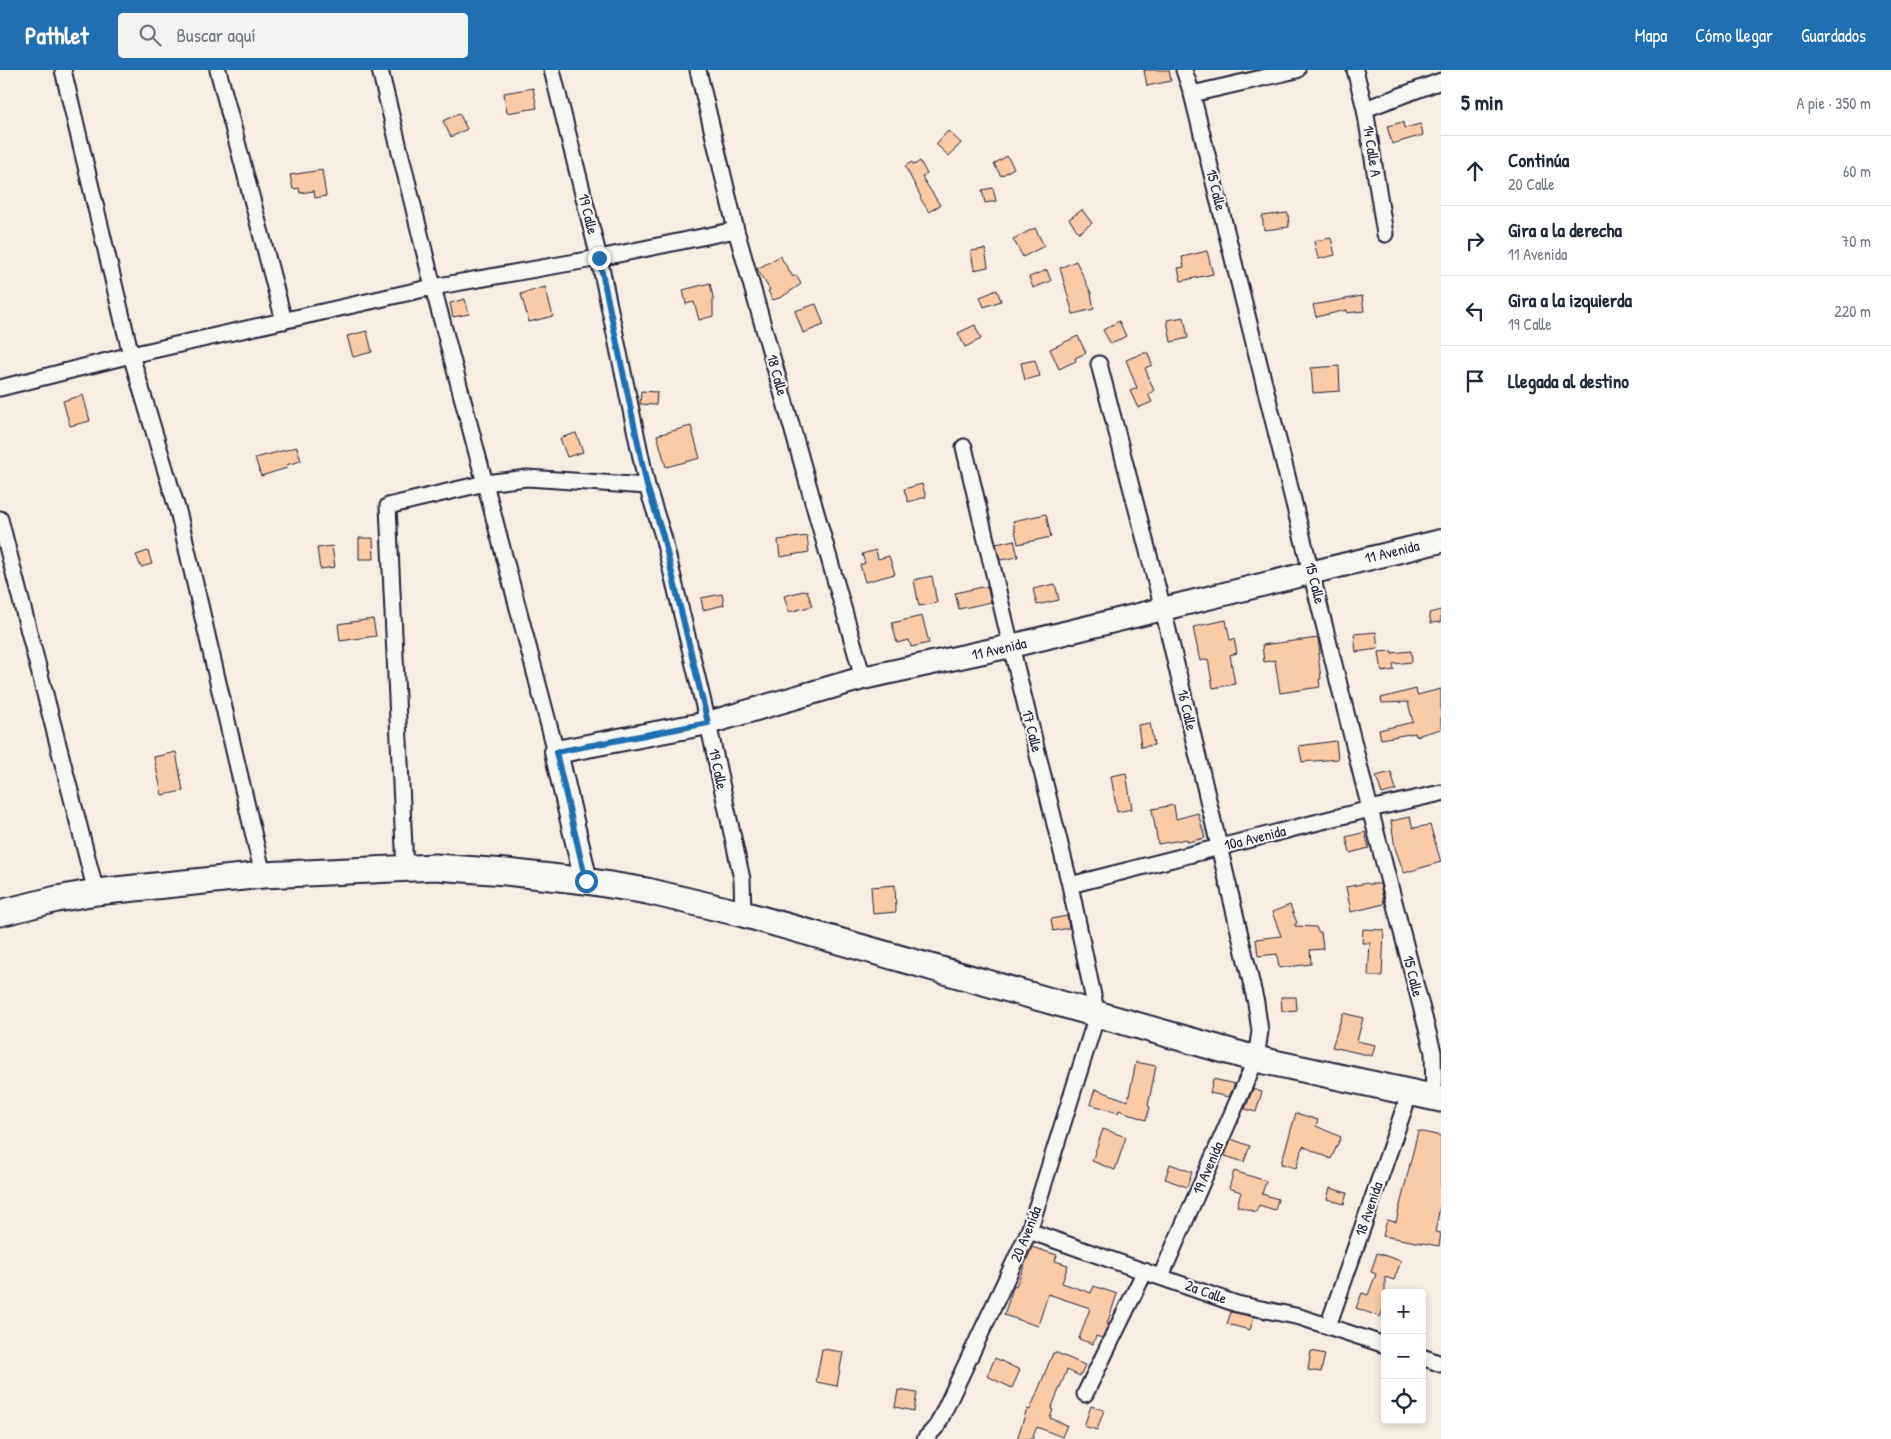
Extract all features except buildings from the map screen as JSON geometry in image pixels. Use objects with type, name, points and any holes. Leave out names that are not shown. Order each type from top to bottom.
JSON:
[{"type":"main road","points":[[0,913],[96,892],[263,875],[435,867],[506,872],[586,881],[647,891],[743,914],[1256,1059],[1428,1096]]},
{"type":"street","points":[[63,70],[131,356],[179,515],[263,875]]},
{"type":"street","points":[[218,70],[284,321]]},
{"type":"street","points":[[380,70],[433,287],[556,752],[586,881]]},
{"type":"street","name":"19 Calle","points":[[552,70],[599,258],[647,486],[663,536],[708,723],[742,879],[743,914]]},
{"type":"street","name":"18 Calle","points":[[698,70],[736,230],[863,678]]},
{"type":"street","name":"15 Calle","points":[[1184,70],[1192,94],[1370,809],[1437,1051],[1428,1096]]},
{"type":"street","points":[[1192,94],[1297,70]]},
{"type":"street","name":"14 Calle A","points":[[1355,70],[1365,109],[1385,234]]},
{"type":"street","points":[[1365,109],[1441,81]]},
{"type":"street","points":[[0,388],[433,287],[599,258],[736,230]]},
{"type":"street","name":"16 Calle","points":[[1099,364],[1163,609],[1256,1003],[1260,1031],[1256,1059]]},
{"type":"street","name":"17 Calle","points":[[964,447],[1010,646],[1070,885],[1097,1015]]},
{"type":"street","points":[[405,869],[388,506],[485,483],[527,478],[647,486]]},
{"type":"street","points":[[0,518],[96,892]]},
{"type":"street","name":"11 Avenida","points":[[556,752],[708,723],[863,678],[1010,646],[1441,540]]},
{"type":"street","name":"10a Avenida","points":[[1070,885],[1220,846],[1441,793]]},
{"type":"street","name":"20 Avenida","points":[[925,1439],[938,1426],[1029,1231],[1097,1015]]},
{"type":"street","name":"19 Avenida","points":[[1161,1276],[1256,1059]]},
{"type":"street","name":"18 Avenida","points":[[1328,1326],[1428,1096]]},
{"type":"street","name":"2a Calle","points":[[1029,1231],[1238,1304],[1300,1317],[1381,1344]]},
{"type":"street","points":[[1085,1394],[1145,1271]]},
{"type":"street","points":[[1426,1359],[1441,1364]]},
{"type":"route","points":[[586,881],[556,752],[708,723],[663,536],[647,486],[599,258]]}]
